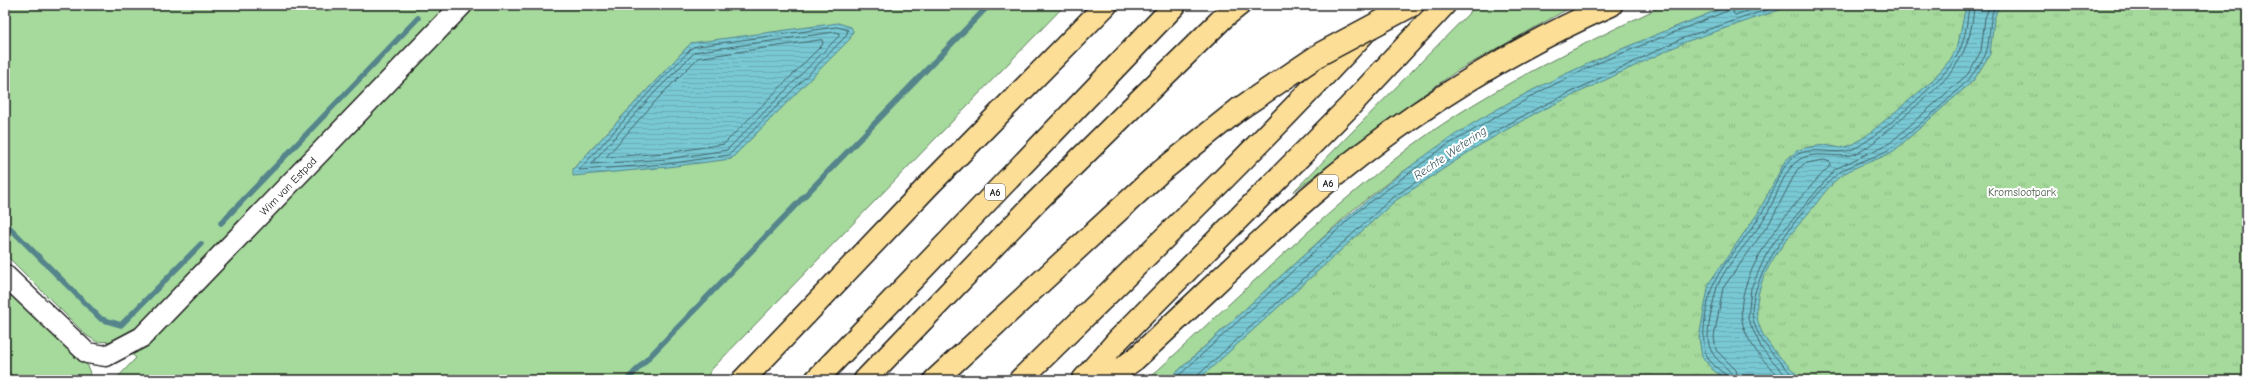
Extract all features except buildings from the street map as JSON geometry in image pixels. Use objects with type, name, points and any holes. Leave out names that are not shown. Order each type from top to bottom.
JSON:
[{"type":"highway","points":[[743,380],[929,185],[1106,5]]},
{"type":"highway","name":"A6","points":[[816,380],[1175,5]]},
{"type":"highway","points":[[1020,380],[1320,81],[1390,5]]},
{"type":"highway","points":[[935,380],[1159,173],[1239,109],[1322,53],[1412,5]]},
{"type":"highway","points":[[1083,380],[1118,340],[1349,107],[1444,5]]},
{"type":"highway","name":"A6","points":[[1106,380],[1135,359],[1308,198],[1393,131],[1478,74],[1575,21],[1611,5]]},
{"type":"highway","points":[[865,380],[1036,202],[1232,9]]},
{"type":"street","name":"Wim van Estpad","points":[[5,275],[87,353],[106,356],[142,337],[462,5]]},
{"type":"green space","points":[[5,5],[1065,5],[711,370],[706,380],[115,380],[136,358],[117,341],[97,342],[86,335],[5,254]],"holes":[[[853,31],[849,39],[731,159],[573,169],[691,43]]]},
{"type":"green space","points":[[1477,5],[1575,5],[1457,71],[1293,192]]},
{"type":"green space","points":[[1664,5],[1730,5],[1605,56],[1539,87],[1487,116],[1395,177],[1354,209],[1168,380],[1147,380],[1310,230],[1378,172],[1413,145],[1442,124],[1535,69]]},
{"type":"green space","name":"Kromslootpark","points":[[1756,5],[2247,5],[2247,380],[1181,380],[1416,170]]},
{"type":"green space","points":[[5,280],[88,366],[90,374],[88,380],[17,380],[5,368]]},
{"type":"green space","points":[[5,368],[17,380],[5,380]]},
{"type":"water","name":"Rechte Wetering","points":[[1730,5],[1794,5],[1685,42],[1532,115],[1475,148],[1395,201],[1198,380],[1168,380],[1300,258],[1368,200],[1440,145],[1474,123],[1545,84],[1655,35]]},
{"type":"water","points":[[1966,5],[1999,5],[1994,19],[1990,54],[1974,80],[1895,150],[1889,154],[1854,168],[1837,180],[1825,192],[1782,245],[1766,272],[1760,286],[1757,301],[1757,316],[1759,325],[1768,343],[1802,380],[1727,380],[1713,370],[1702,357],[1699,338],[1709,283],[1758,213],[1785,161],[1798,150],[1809,147],[1825,145],[1841,148],[1852,145],[1866,136],[1930,83],[1950,60],[1958,45]]},
{"type":"water","points":[[838,23],[851,27],[853,31],[850,39],[731,159],[668,167],[573,176],[573,169],[691,43]]},
{"type":"waterway","points":[[627,380],[989,5]]},
{"type":"waterway","points":[[221,223],[418,18]]},
{"type":"waterway","points":[[5,223],[101,319],[121,325],[201,244]]}]
